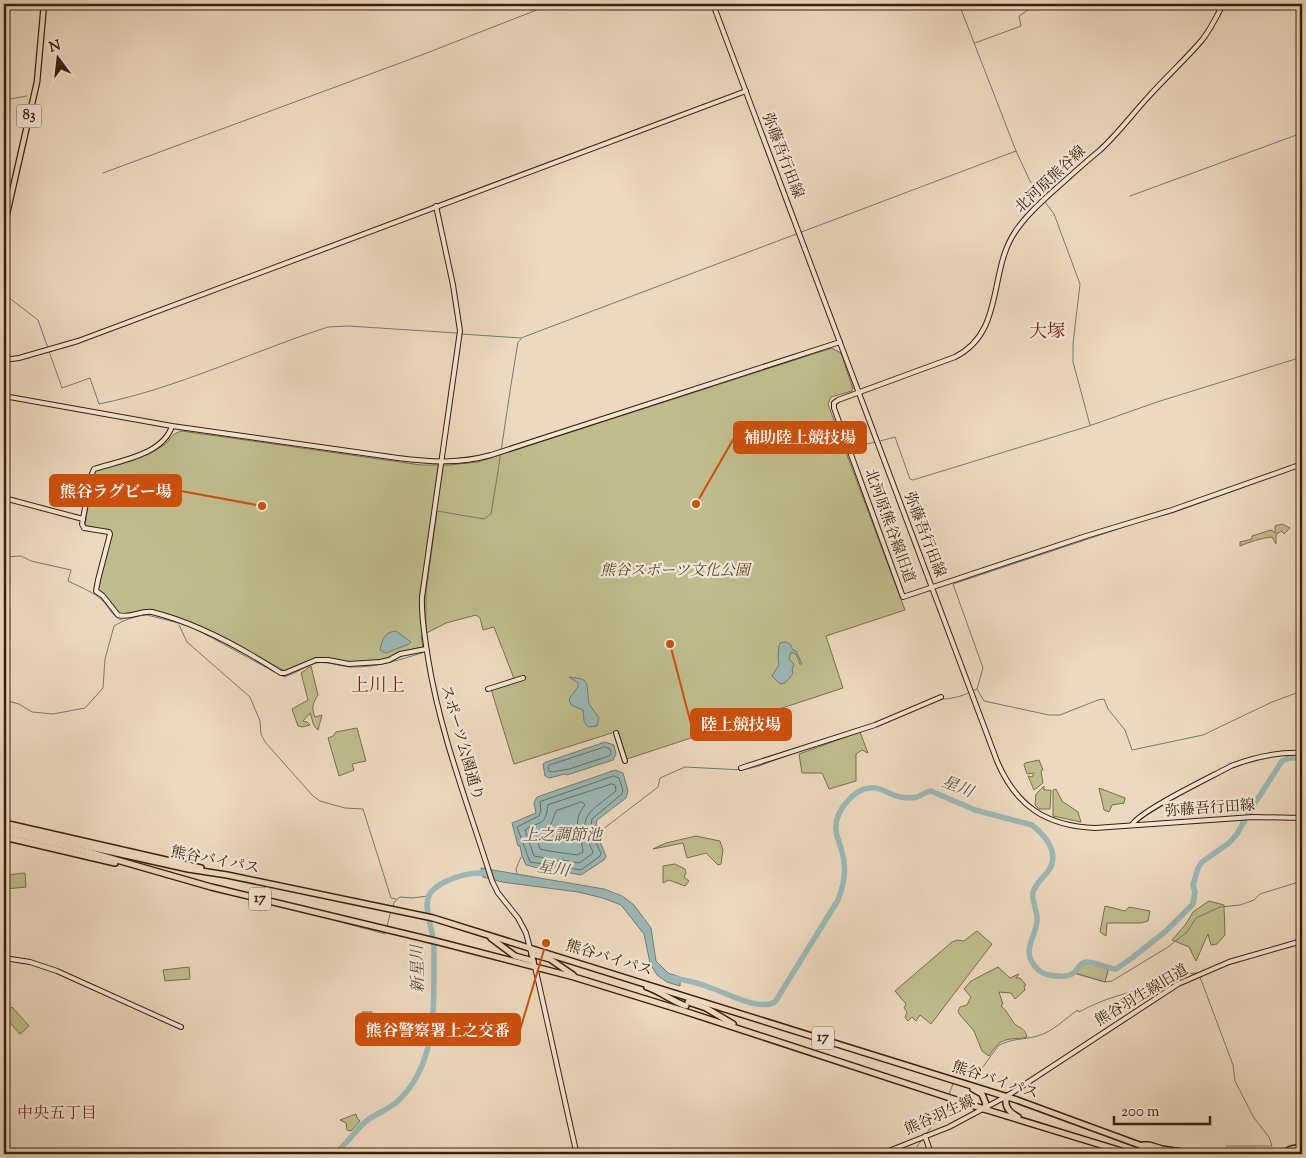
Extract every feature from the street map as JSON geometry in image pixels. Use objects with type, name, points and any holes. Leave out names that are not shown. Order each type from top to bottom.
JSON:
[{"type":"highway","name":"17","points":[[4,823],[179,862],[227,875]]},
{"type":"highway","name":"熊谷バイパス","points":[[4,828],[170,865],[433,918],[475,930],[531,951],[636,980],[956,1082],[1007,1096],[1164,1154]]},
{"type":"highway","name":"熊谷バイパス","points":[[4,832],[89,852],[211,887],[428,939],[574,977],[745,1030],[984,1109],[1131,1154]]},
{"type":"highway","name":"17","points":[[4,837],[88,858],[137,867]]},
{"type":"highway","points":[[475,930],[478,934],[495,940],[515,956],[534,961]]},
{"type":"highway","points":[[531,951],[550,959],[574,977]]},
{"type":"highway","points":[[636,980],[673,1002],[706,1008],[745,1030]]},
{"type":"highway","points":[[956,1082],[982,1094],[986,1104],[984,1109]]},
{"type":"highway","points":[[1007,1096],[1006,1103],[1009,1110],[1034,1124]]},
{"type":"highway","points":[[1140,1145],[1194,1154]]},
{"type":"highway","points":[[1246,1154],[1282,1154],[1291,1149],[1302,1147]]},
{"type":"highway","points":[[1152,1149],[1157,1154]]},
{"type":"highway","points":[[1293,1154],[1302,1152]]},
{"type":"main road","name":"83","points":[[4,227],[37,82],[44,4]]},
{"type":"street","name":"弥藤吾行田線","points":[[713,4],[1004,777],[1018,796],[1044,817],[1068,825],[1095,828],[1236,818],[1302,818]]},
{"type":"street","name":"北河原熊谷線","points":[[858,392],[955,357],[976,342],[986,325],[1003,258],[1016,230],[1029,214],[1107,143],[1195,47],[1209,30],[1223,4]]},
{"type":"street","points":[[4,360],[19,358],[78,341],[746,91]]},
{"type":"street","name":"スポーツ公園通り","points":[[436,206],[460,331],[422,597],[426,648],[437,706],[492,881],[498,893],[522,924],[534,961],[576,1151]]},
{"type":"street","points":[[4,396],[172,426],[398,458],[442,462],[462,461],[491,455],[840,342]]},
{"type":"street","name":"北河原熊谷線旧道","points":[[858,392],[836,401],[834,408],[902,596],[932,588]]},
{"type":"street","points":[[172,426],[166,440],[125,461],[94,469],[91,476],[82,524],[84,528],[109,532],[110,534],[96,591],[120,616],[147,612],[188,622],[281,673],[316,660],[349,664],[380,662],[400,654],[426,648]]},
{"type":"street","points":[[932,588],[1052,547],[1172,510],[1302,464]]},
{"type":"street","points":[[4,498],[83,519]]},
{"type":"street","points":[[488,689],[522,678]]},
{"type":"street","points":[[741,768],[875,725],[941,697]]},
{"type":"street","points":[[616,733],[625,761]]},
{"type":"street","points":[[1132,825],[1134,820],[1151,809],[1231,766],[1282,753],[1302,753]]},
{"type":"street","name":"熊谷羽生線旧道","points":[[1007,1096],[1157,998],[1199,975],[1237,959],[1302,941]]},
{"type":"street","points":[[4,958],[30,962],[57,971],[181,1027]]},
{"type":"street","name":"熊谷羽生線","points":[[881,1154],[964,1120],[1007,1096]]},
{"type":"street","points":[[925,1136],[931,1154]]},
{"type":"green space","name":"熊谷スポーツ文化公園","points":[[832,348],[841,353],[853,389],[852,391],[831,397],[828,404],[905,610],[826,636],[843,688],[627,759],[618,731],[514,764],[491,689],[515,681],[494,627],[483,630],[480,618],[476,615],[446,623],[421,636],[423,647],[402,652],[386,660],[347,662],[316,659],[285,671],[191,622],[149,610],[120,614],[103,593],[98,590],[112,531],[85,526],[93,472],[148,454],[167,443],[178,432],[182,431],[421,465],[478,462]]},
{"type":"green space","points":[[1282,524],[1290,528],[1284,534],[1282,531],[1276,534],[1276,544],[1272,537],[1240,546],[1240,542],[1252,539],[1252,536],[1271,530],[1275,533],[1275,526]]},
{"type":"green space","points":[[311,666],[318,695],[313,710],[315,717],[322,715],[318,730],[314,726],[310,713],[303,721],[310,725],[298,726],[292,709],[308,700],[301,673]]},
{"type":"green space","points":[[357,728],[366,761],[352,764],[354,770],[339,776],[328,738],[336,732]]},
{"type":"green space","points":[[860,732],[868,753],[862,750],[856,754],[856,781],[829,789],[822,773],[802,773],[799,754]]},
{"type":"green space","points":[[1039,760],[1043,770],[1041,771],[1043,783],[1034,790],[1028,776],[1032,777],[1034,773],[1027,774],[1024,765],[1025,763]]},
{"type":"green space","points":[[1044,786],[1044,790],[1051,790],[1050,809],[1039,809],[1035,805],[1036,794]]},
{"type":"green space","points":[[1099,788],[1125,798],[1124,803],[1112,805],[1109,812],[1104,810]]},
{"type":"green space","points":[[1056,789],[1062,801],[1078,812],[1081,822],[1053,816],[1053,790]]},
{"type":"green space","points":[[696,836],[720,841],[723,850],[721,864],[718,865],[706,853],[687,858],[683,843],[653,849],[666,843]]},
{"type":"green space","points":[[675,864],[685,869],[684,877],[689,881],[685,886],[669,880],[663,883],[663,866]]},
{"type":"green space","points":[[25,873],[26,887],[6,889],[5,875]]},
{"type":"green space","points":[[1209,901],[1224,905],[1225,935],[1217,944],[1211,945],[1208,934],[1196,961],[1189,947],[1172,940],[1186,924],[1193,912]]},
{"type":"green space","points":[[1105,906],[1125,911],[1129,907],[1150,911],[1148,921],[1141,923],[1107,923],[1106,936],[1100,932]]},
{"type":"green space","points":[[977,931],[992,944],[931,1024],[920,1015],[916,1021],[912,1017],[908,1021],[905,1017],[907,1012],[904,1008],[906,1004],[895,991],[952,942],[957,940],[964,941]]},
{"type":"green space","points":[[1086,962],[1109,967],[1105,982],[1074,973],[1081,963]]},
{"type":"green space","points":[[189,967],[190,979],[165,981],[163,970]]},
{"type":"green space","points":[[998,967],[1010,978],[1019,974],[1016,978],[1020,978],[1026,985],[1024,986],[1025,990],[1015,999],[1011,993],[999,992],[1003,1004],[1001,1006],[1014,1023],[1024,1031],[1027,1037],[1000,1042],[989,1056],[982,1051],[974,1031],[958,1011],[960,1007],[967,1005],[971,997],[964,989],[971,981]]},
{"type":"green space","points":[[12,1007],[29,1026],[20,1034],[4,1016],[4,1013]]},
{"type":"green space","points":[[362,1012],[372,1012],[372,1030],[358,1027]]},
{"type":"green space","points":[[356,1114],[360,1121],[351,1131],[347,1130],[346,1123],[340,1120]]},
{"type":"water","points":[[396,631],[411,642],[386,653],[380,650],[385,637],[389,633]]},
{"type":"water","points":[[786,642],[796,651],[802,664],[800,664],[796,654],[791,652],[789,659],[794,664],[793,674],[785,683],[780,684],[772,676],[779,665],[780,643]]},
{"type":"water","points":[[569,677],[585,681],[589,704],[599,718],[597,726],[588,727],[584,721],[583,710],[571,705],[569,699],[578,687],[578,683]]},
{"type":"water","points":[[605,742],[614,745],[616,754],[613,760],[567,775],[549,778],[545,776],[543,764],[546,762]]},
{"type":"water","name":"上之調節池","points":[[615,770],[623,773],[628,791],[626,798],[597,820],[598,837],[606,856],[604,860],[581,875],[560,871],[559,874],[545,872],[543,869],[526,865],[520,846],[518,846],[512,823],[536,813],[534,803],[537,797]]},
{"type":"water","points":[[481,868],[604,889],[622,896],[634,905],[651,928],[656,961],[668,973],[680,977],[680,986],[667,982],[657,975],[650,963],[644,934],[621,905],[578,892],[502,882],[483,877]]},
{"type":"waterway","points":[[103,173],[419,56],[552,4]]},
{"type":"waterway","points":[[959,4],[1016,151],[1030,181],[1042,198]]},
{"type":"waterway","points":[[975,43],[1021,26],[1019,16],[1034,6],[1041,4]]},
{"type":"waterway","points":[[4,100],[27,96]]},
{"type":"waterway","points":[[1130,196],[1302,133]]},
{"type":"waterway","points":[[461,334],[521,338],[1016,151]]},
{"type":"waterway","points":[[1045,202],[1054,214],[1080,284],[1073,344],[1073,362],[1090,425]]},
{"type":"waterway","points":[[4,294],[38,320],[62,388],[90,378],[99,404],[157,389],[328,327],[348,326],[457,333]]},
{"type":"waterway","points":[[426,630],[426,593],[437,511],[484,519],[491,514],[518,342],[521,339]]},
{"type":"waterway","points":[[880,441],[895,437],[910,479],[913,480],[1089,426],[1157,402],[1302,357]]},
{"type":"waterway","points":[[852,447],[876,442]]},
{"type":"waterway","points":[[1149,519],[1172,513],[1247,486]]},
{"type":"waterway","points":[[941,699],[960,696],[977,689],[983,668],[953,584],[1133,524]]},
{"type":"waterway","points":[[4,557],[21,556],[31,561],[71,570],[68,581],[95,595],[103,601],[116,617],[122,620]]},
{"type":"waterway","points":[[4,697],[8,701],[19,704],[32,712],[53,714],[85,708],[103,688],[105,659],[114,626],[138,616],[147,615],[190,626],[284,677],[316,663],[329,663],[350,667],[369,666],[387,663],[422,653],[422,651]]},
{"type":"waterway","points":[[179,625],[187,642],[250,697],[260,721],[261,734],[265,742],[313,796],[320,801],[345,808],[363,809],[391,898],[396,899]]},
{"type":"waterway","points":[[977,689],[984,701],[1049,715],[1060,715],[1104,699],[1108,709],[1125,730],[1132,750],[1203,735],[1272,702],[1302,691]]},
{"type":"waterway","points":[[819,745],[882,724],[919,708]]},
{"type":"waterway","points":[[598,833],[658,787],[660,778],[685,767],[743,770],[799,751]]},
{"type":"waterway","name":"星川","points":[[673,978],[702,985],[752,1003],[768,1004],[775,1002],[838,900],[845,870],[844,858],[836,830],[839,814],[852,797],[863,789],[869,788],[907,798],[917,797],[931,791],[975,810],[1032,825],[1050,845],[1053,857],[1049,870],[1033,892],[1037,924],[1030,947],[1030,959],[1037,969],[1049,975],[1067,976],[1076,971],[1084,962],[1116,969],[1166,931],[1193,904],[1195,892],[1193,885],[1198,868],[1202,862],[1229,843],[1237,834],[1282,761],[1289,758],[1302,758]]},
{"type":"waterway","points":[[517,874],[516,869],[521,857]]},
{"type":"waterway","name":"新星川","points":[[334,1154],[364,1123],[398,1101],[412,1085],[421,1068],[428,1049],[433,1008],[434,947],[427,903],[431,892],[445,882],[463,875],[472,873],[487,874]]},
{"type":"waterway","points":[[1074,973],[1105,982],[1112,981],[1168,947],[1187,932],[1196,918],[1220,907],[1240,905],[1254,900],[1260,894],[1302,881]]},
{"type":"waterway","points":[[393,907],[394,902],[400,897],[428,896]]},
{"type":"waterway","points":[[387,926],[391,911]]},
{"type":"waterway","points":[[315,915],[385,934],[386,930]]},
{"type":"waterway","points":[[958,1072],[975,1078],[998,1046],[1003,1043],[1043,1034],[1078,1010],[1079,1012],[1108,999],[1183,975],[1199,973]]},
{"type":"waterway","points":[[1200,977],[1233,1065],[1235,1081],[1254,1118],[1269,1137],[1272,1146],[1226,1146]]},
{"type":"waterway","points":[[949,1094],[953,1084]]},
{"type":"waterway","points":[[925,1135],[943,1108]]},
{"type":"waterway","points":[[912,1154],[921,1141]]},
{"type":"place","name":"補助陸上競技場","points":[[696,504]]},
{"type":"place","name":"熊谷ラグビー場","points":[[262,506]]},
{"type":"place","name":"陸上競技場","points":[[670,644]]},
{"type":"place","name":"熊谷警察署上之交番","points":[[546,943]]},
{"type":"district","name":"大塚","points":[[1047,333]]},
{"type":"district","name":"上川上","points":[[378,687]]},
{"type":"district","name":"中央五丁目","points":[[57,1114]]}]
